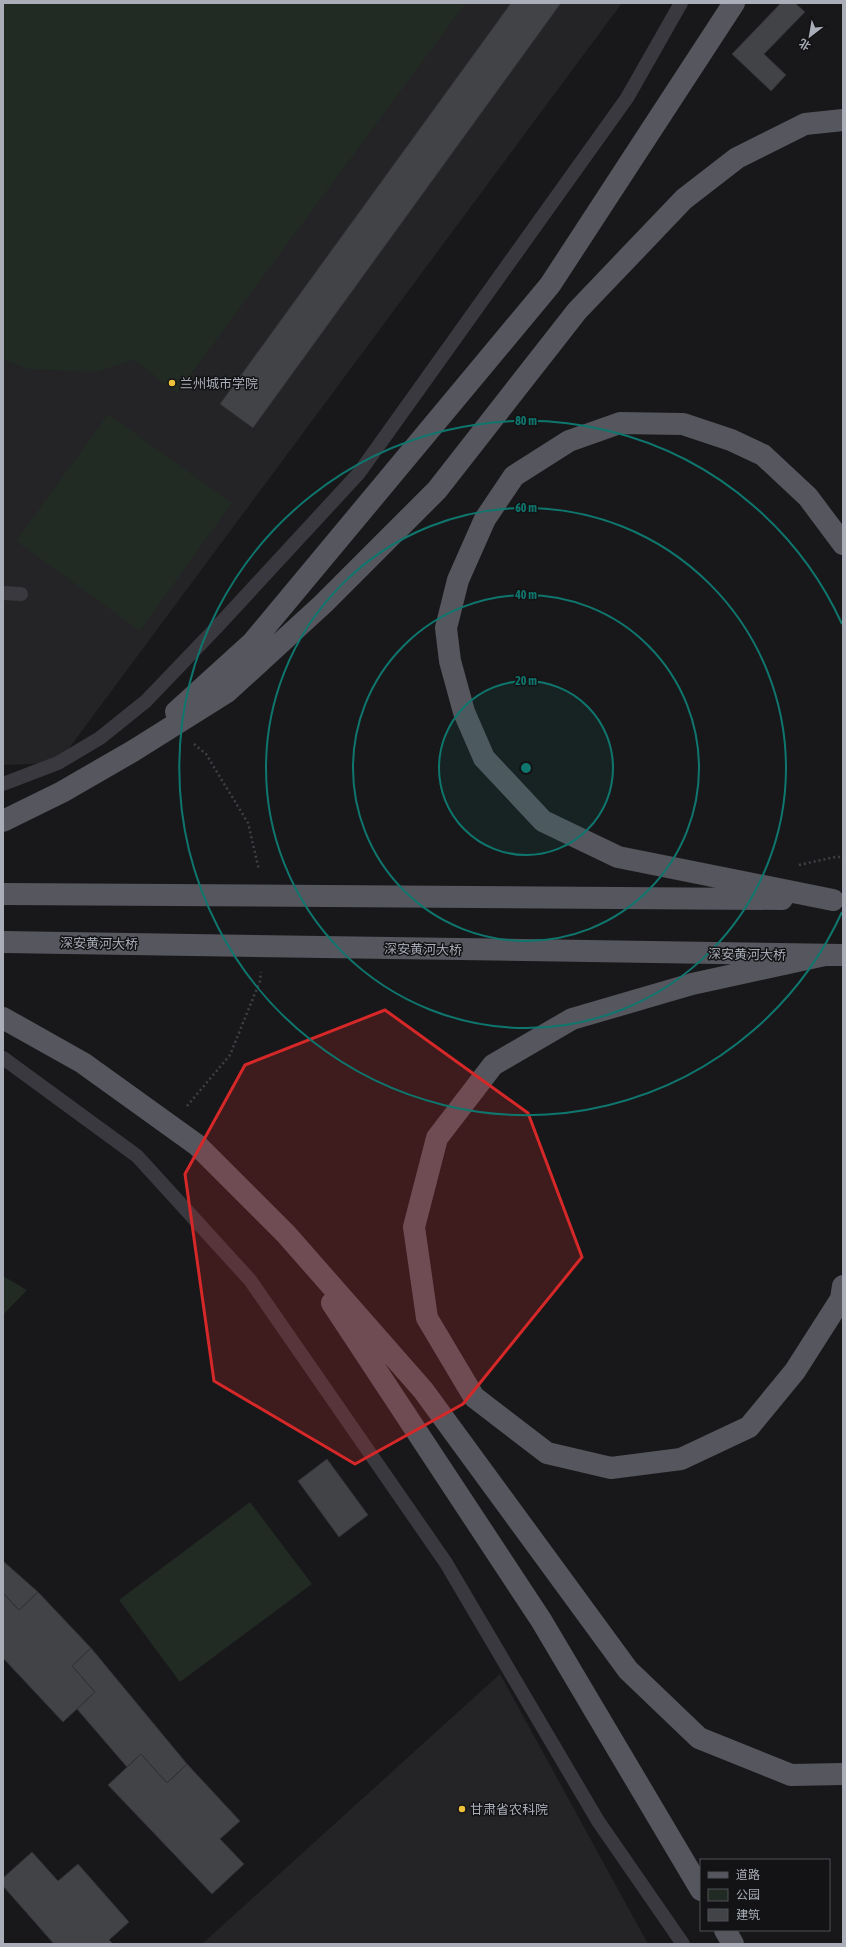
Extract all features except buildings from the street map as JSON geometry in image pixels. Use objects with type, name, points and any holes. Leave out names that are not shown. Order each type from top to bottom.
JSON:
[{"type":"main road","points":[[133,751],[252,643],[550,285],[734,3]]},
{"type":"main road","points":[[3,821],[62,792],[133,751],[227,692],[323,604],[438,490],[577,310],[684,199],[737,158],[805,124],[843,120]]},
{"type":"main road","points":[[838,900],[618,857],[543,821],[484,758],[464,712],[450,661],[446,628],[458,580],[485,520],[514,476],[569,441],[620,423],[683,424],[731,440],[763,455],[808,497],[843,544]]},
{"type":"main road","points":[[3,894],[838,900]]},
{"type":"main road","name":"深安黄河大桥","points":[[3,942],[834,955]]},
{"type":"main road","points":[[834,955],[692,984],[572,1019],[493,1065],[437,1138],[414,1227],[427,1318],[474,1397],[547,1453],[611,1468],[682,1459],[749,1427],[795,1372],[842,1293]]},
{"type":"main road","points":[[3,1018],[83,1063],[197,1145],[286,1234],[423,1390],[628,1670],[699,1738],[791,1775],[843,1774]]},
{"type":"main road","points":[[286,1234],[541,1620],[700,1888]]},
{"type":"main road","points":[[726,1931],[733,1944]]},
{"type":"lane","points":[[3,784],[58,763],[100,738],[146,701],[216,629],[359,473],[627,98],[681,3]]},
{"type":"lane","points":[[3,593],[21,594]]},
{"type":"lane","points":[[3,1058],[137,1156],[250,1280],[446,1563],[598,1821],[683,1944]]},
{"type":"path","points":[[835,857],[843,857]]},
{"type":"highlighted area","points":[[385,1010],[528,1113],[582,1257],[463,1404],[355,1464],[214,1381],[185,1174],[245,1065]]},
{"type":"shaded area","name":"兰州城市学院","points":[[3,3],[622,3],[58,763],[3,765]]},
{"type":"shaded area","name":"甘肃省农科院","points":[[500,1674],[648,1944],[202,1944]]},
{"type":"green space","points":[[3,3],[466,3],[177,393],[134,360],[96,372],[27,369],[3,359]]},
{"type":"green space","points":[[108,414],[232,503],[140,631],[16,541]]},
{"type":"green space","points":[[3,1276],[27,1290],[3,1315]]},
{"type":"green space","points":[[250,1502],[312,1584],[180,1682],[119,1600]]},
{"type":"place","name":"兰州城市学院","points":[[172,383]]},
{"type":"place","name":"甘肃省农科院","points":[[462,1809]]}]
